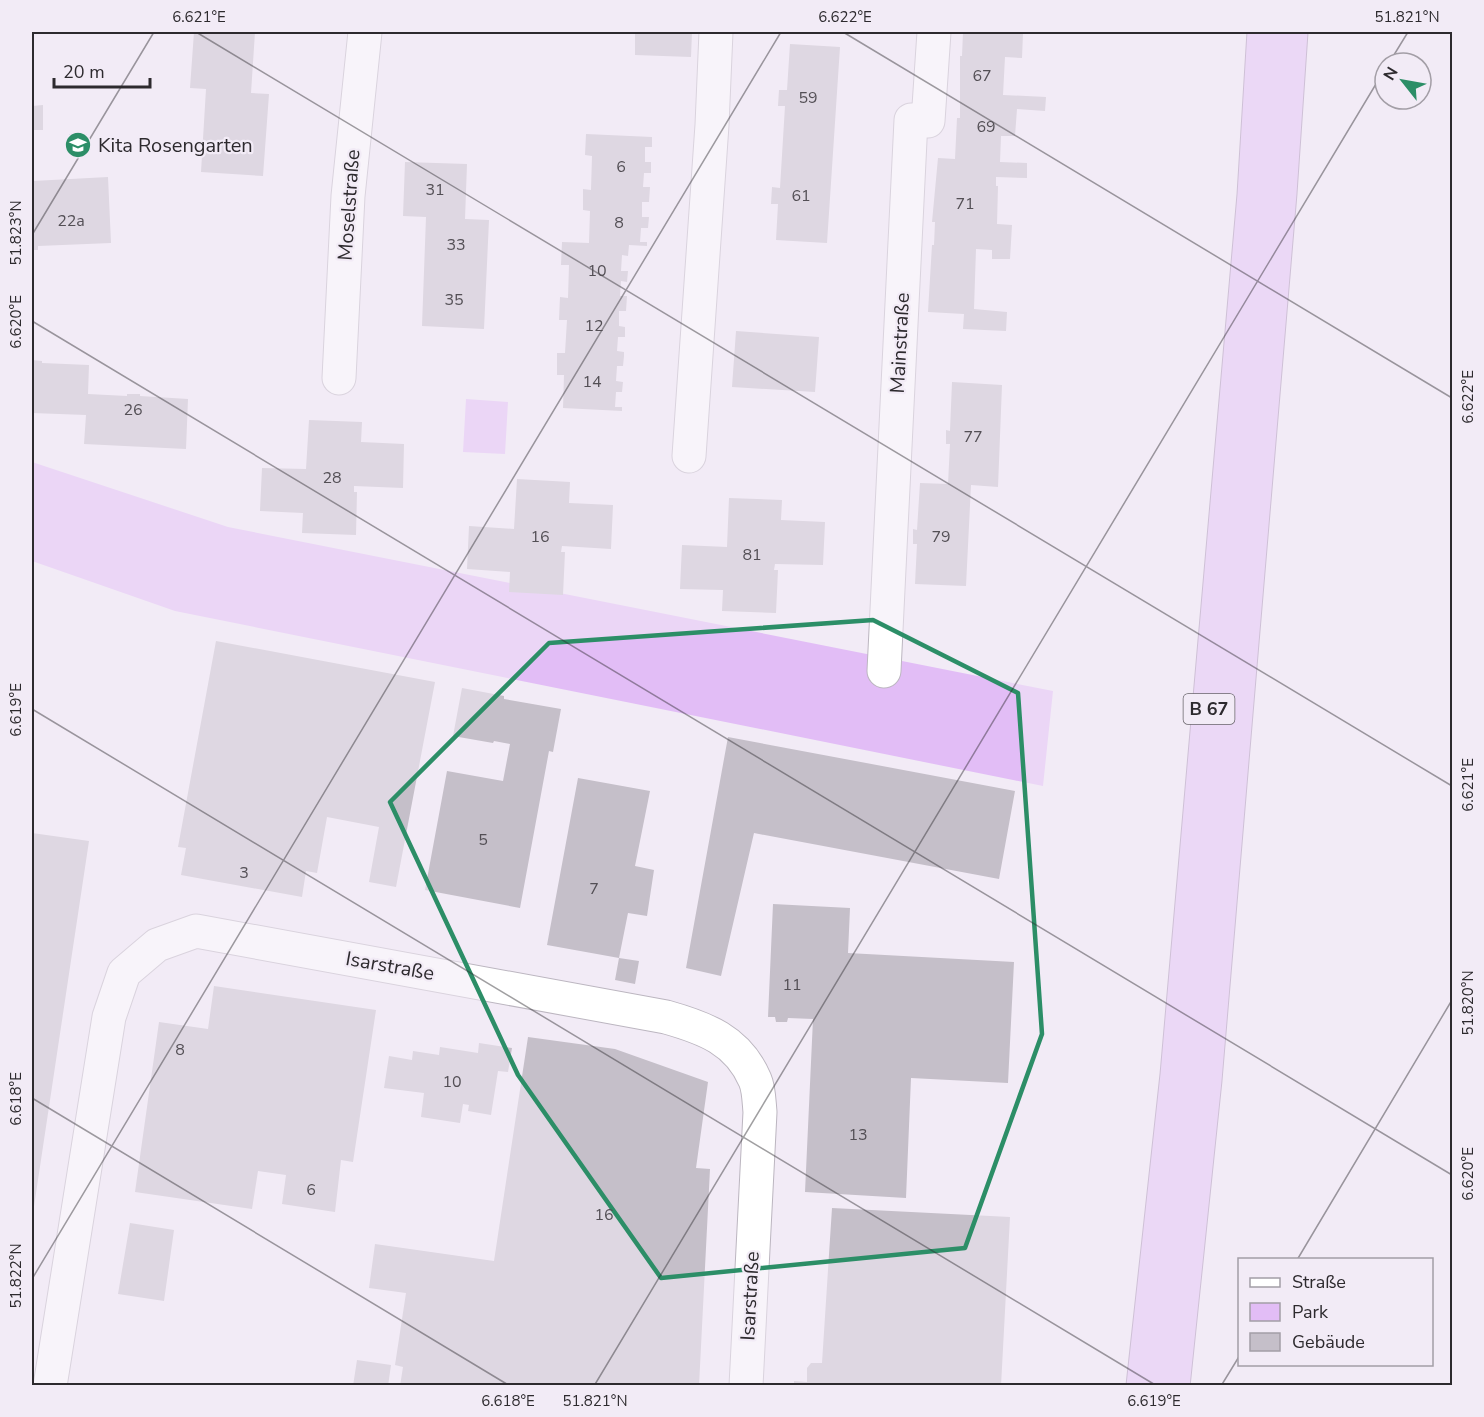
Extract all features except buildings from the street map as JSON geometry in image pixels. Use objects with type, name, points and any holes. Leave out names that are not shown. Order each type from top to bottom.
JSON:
[{"type":"highway","name":"B 67","points":[[1143,1386],[1177,1075],[1254,195],[1264,32]]},
{"type":"highway","name":"B 67","points":[[1173,1386],[1206,1068],[1280,205],[1291,32]]},
{"type":"street","name":"Moselstraße","points":[[339,378],[348,196],[365,32]]},
{"type":"street","points":[[689,456],[712,125],[716,32]]},
{"type":"street","name":"Mainstraße","points":[[884,671],[911,120],[928,121],[934,32]]},
{"type":"street","name":"Isarstraße","points":[[50,1386],[113,1006],[124,973],[157,945],[196,931],[666,1017],[703,1028],[735,1048],[756,1081],[760,1112],[746,1386]]},
{"type":"highlighted area","points":[[873,620],[1018,693],[1042,1034],[965,1248],[661,1278],[518,1075],[390,802],[549,643]]},
{"type":"green space","points":[[466,399],[508,402],[505,454],[463,452]]},
{"type":"green space","points":[[32,462],[228,527],[1053,691],[1043,786],[175,611],[32,561]]},
{"type":"place","name":"Kita Rosengarten","points":[[78,145]]}]
